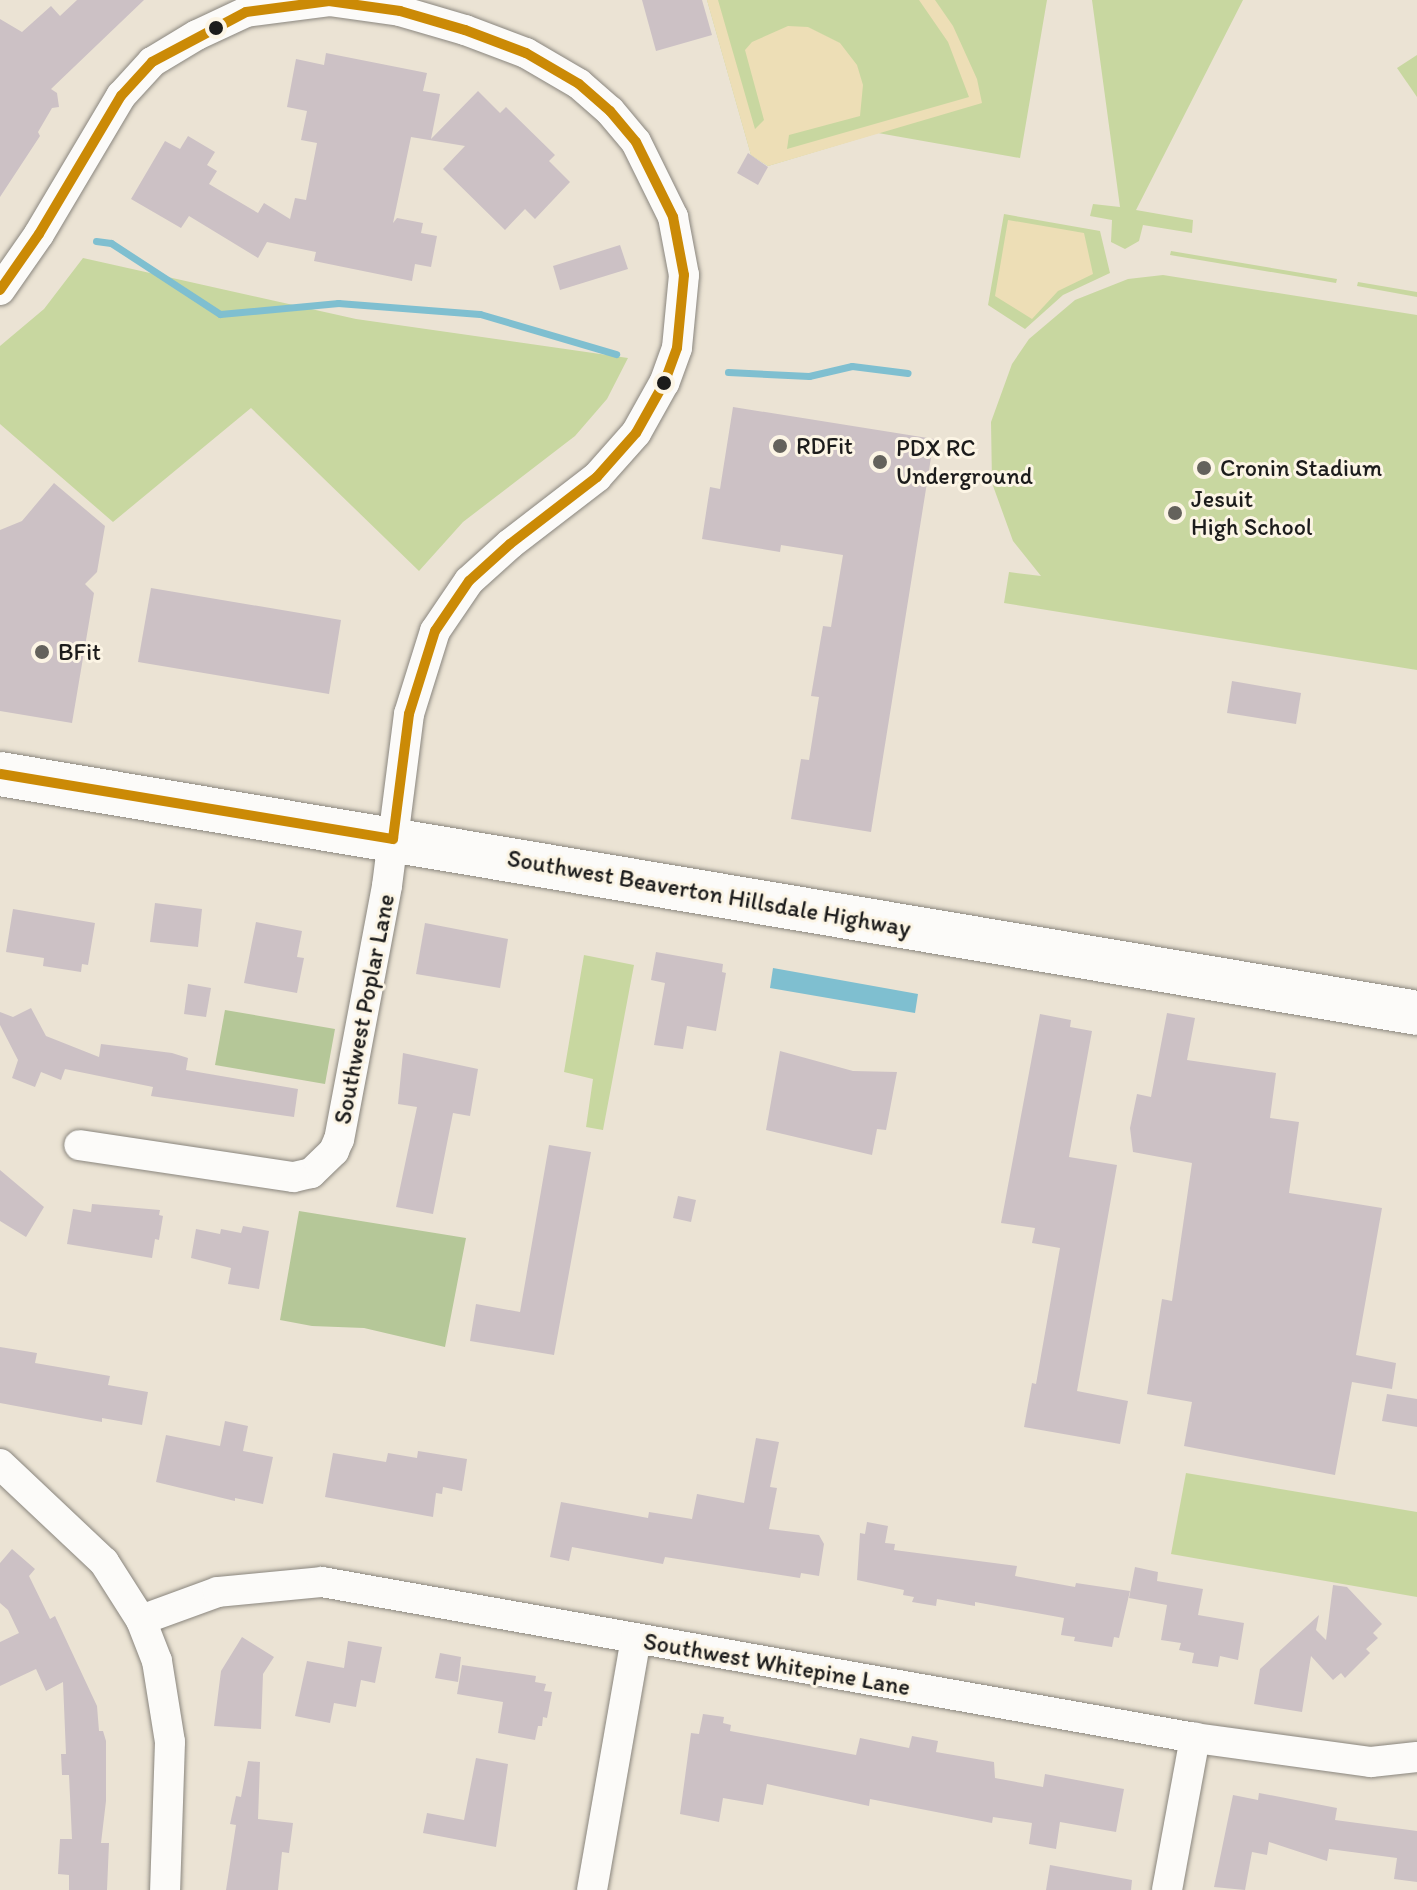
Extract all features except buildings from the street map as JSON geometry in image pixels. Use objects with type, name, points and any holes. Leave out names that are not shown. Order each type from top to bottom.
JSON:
[{"type":"main road","name":"Southwest Beaverton Hillsdale Highway","points":[[0,774],[1417,1013]]},
{"type":"street","name":"Southwest Poplar Lane","points":[[0,290],[39,234],[121,96],[152,62],[197,35],[246,12],[329,1],[400,11],[465,30],[526,53],[579,84],[610,111],[636,142],[661,188],[679,239],[684,275],[677,348],[664,383],[636,433],[597,477],[510,544],[469,581],[435,631],[409,714],[387,886],[339,1139],[322,1164],[311,1173],[293,1177],[79,1145]]},
{"type":"street","points":[[0,1464],[104,1562],[141,1620],[157,1661],[170,1742],[165,1890]]},
{"type":"street","name":"Southwest Whitepine Lane","points":[[141,1620],[218,1592],[322,1582],[1195,1738],[1371,1762],[1416,1757]]},
{"type":"street","points":[[592,1890],[636,1639]]},
{"type":"street","points":[[1167,1890],[1195,1738]]},
{"type":"green space","points":[[707,0],[1047,0],[1020,158],[878,133],[768,166],[751,155]]},
{"type":"green space","points":[[1092,0],[1243,0],[1136,210],[1193,220],[1192,233],[1143,225],[1139,241],[1125,249],[1111,242],[1112,220],[1090,216],[1093,204],[1120,207]]},
{"type":"green space","points":[[1417,55],[1417,97],[1397,68]]},
{"type":"green space","points":[[1004,214],[1100,231],[1110,273],[1063,295],[1025,329],[988,305]]},
{"type":"green space","points":[[1171,251],[1337,279],[1336,283],[1170,255]]},
{"type":"green space","points":[[83,258],[356,319],[628,358],[607,399],[575,436],[463,522],[419,571],[251,408],[113,522],[0,424],[0,346],[44,309]]},
{"type":"green space","name":"Cronin Stadium","points":[[1163,275],[1417,315],[1417,670],[1004,603],[1009,572],[1041,576],[1013,541],[992,483],[991,422],[1012,364],[1029,339],[1075,300],[1128,279]]},
{"type":"green space","points":[[1358,282],[1417,292],[1417,297],[1357,286]]},
{"type":"green space","points":[[584,955],[634,965],[603,1130],[586,1127],[593,1079],[564,1072]]},
{"type":"green space","points":[[225,1010],[335,1029],[325,1084],[215,1065]]},
{"type":"green space","points":[[299,1211],[466,1238],[445,1347],[364,1328],[312,1326],[280,1320]]},
{"type":"green space","points":[[1186,1473],[1417,1512],[1417,1597],[1171,1554]]},
{"type":"sand","points":[[707,0],[718,0],[755,129],[764,120],[745,50],[752,42],[788,26],[808,27],[840,43],[857,65],[863,85],[860,116],[789,135],[787,149],[969,97],[948,42],[919,0],[935,0],[953,26],[977,79],[982,103],[768,166],[751,155]]},
{"type":"sand","points":[[1008,220],[1084,233],[1093,274],[1058,291],[1032,319],[995,296]]},
{"type":"water","points":[[773,968],[918,994],[915,1013],[770,988]]},
{"type":"waterway","points":[[96,241],[111,243],[220,314],[338,303],[480,314],[616,354]]},
{"type":"waterway","points":[[728,372],[809,376],[852,366],[908,373]]},
{"type":"transit line","points":[[0,290],[39,234],[121,96],[152,62],[246,12],[329,1],[400,11],[465,30],[526,53],[579,84],[610,111],[636,142],[673,217],[684,275],[677,348],[664,383],[636,433],[597,477],[510,544],[469,581],[435,631],[409,714],[393,839],[0,774]]},
{"type":"place","name":"RDFit","points":[[780,446]]},
{"type":"place","name":"PDX RC Underground","points":[[880,462]]},
{"type":"place","name":"Cronin Stadium","points":[[1204,468]]},
{"type":"place","name":"Jesuit High School","points":[[1175,513]]},
{"type":"place","name":"BFit","points":[[42,652]]}]
